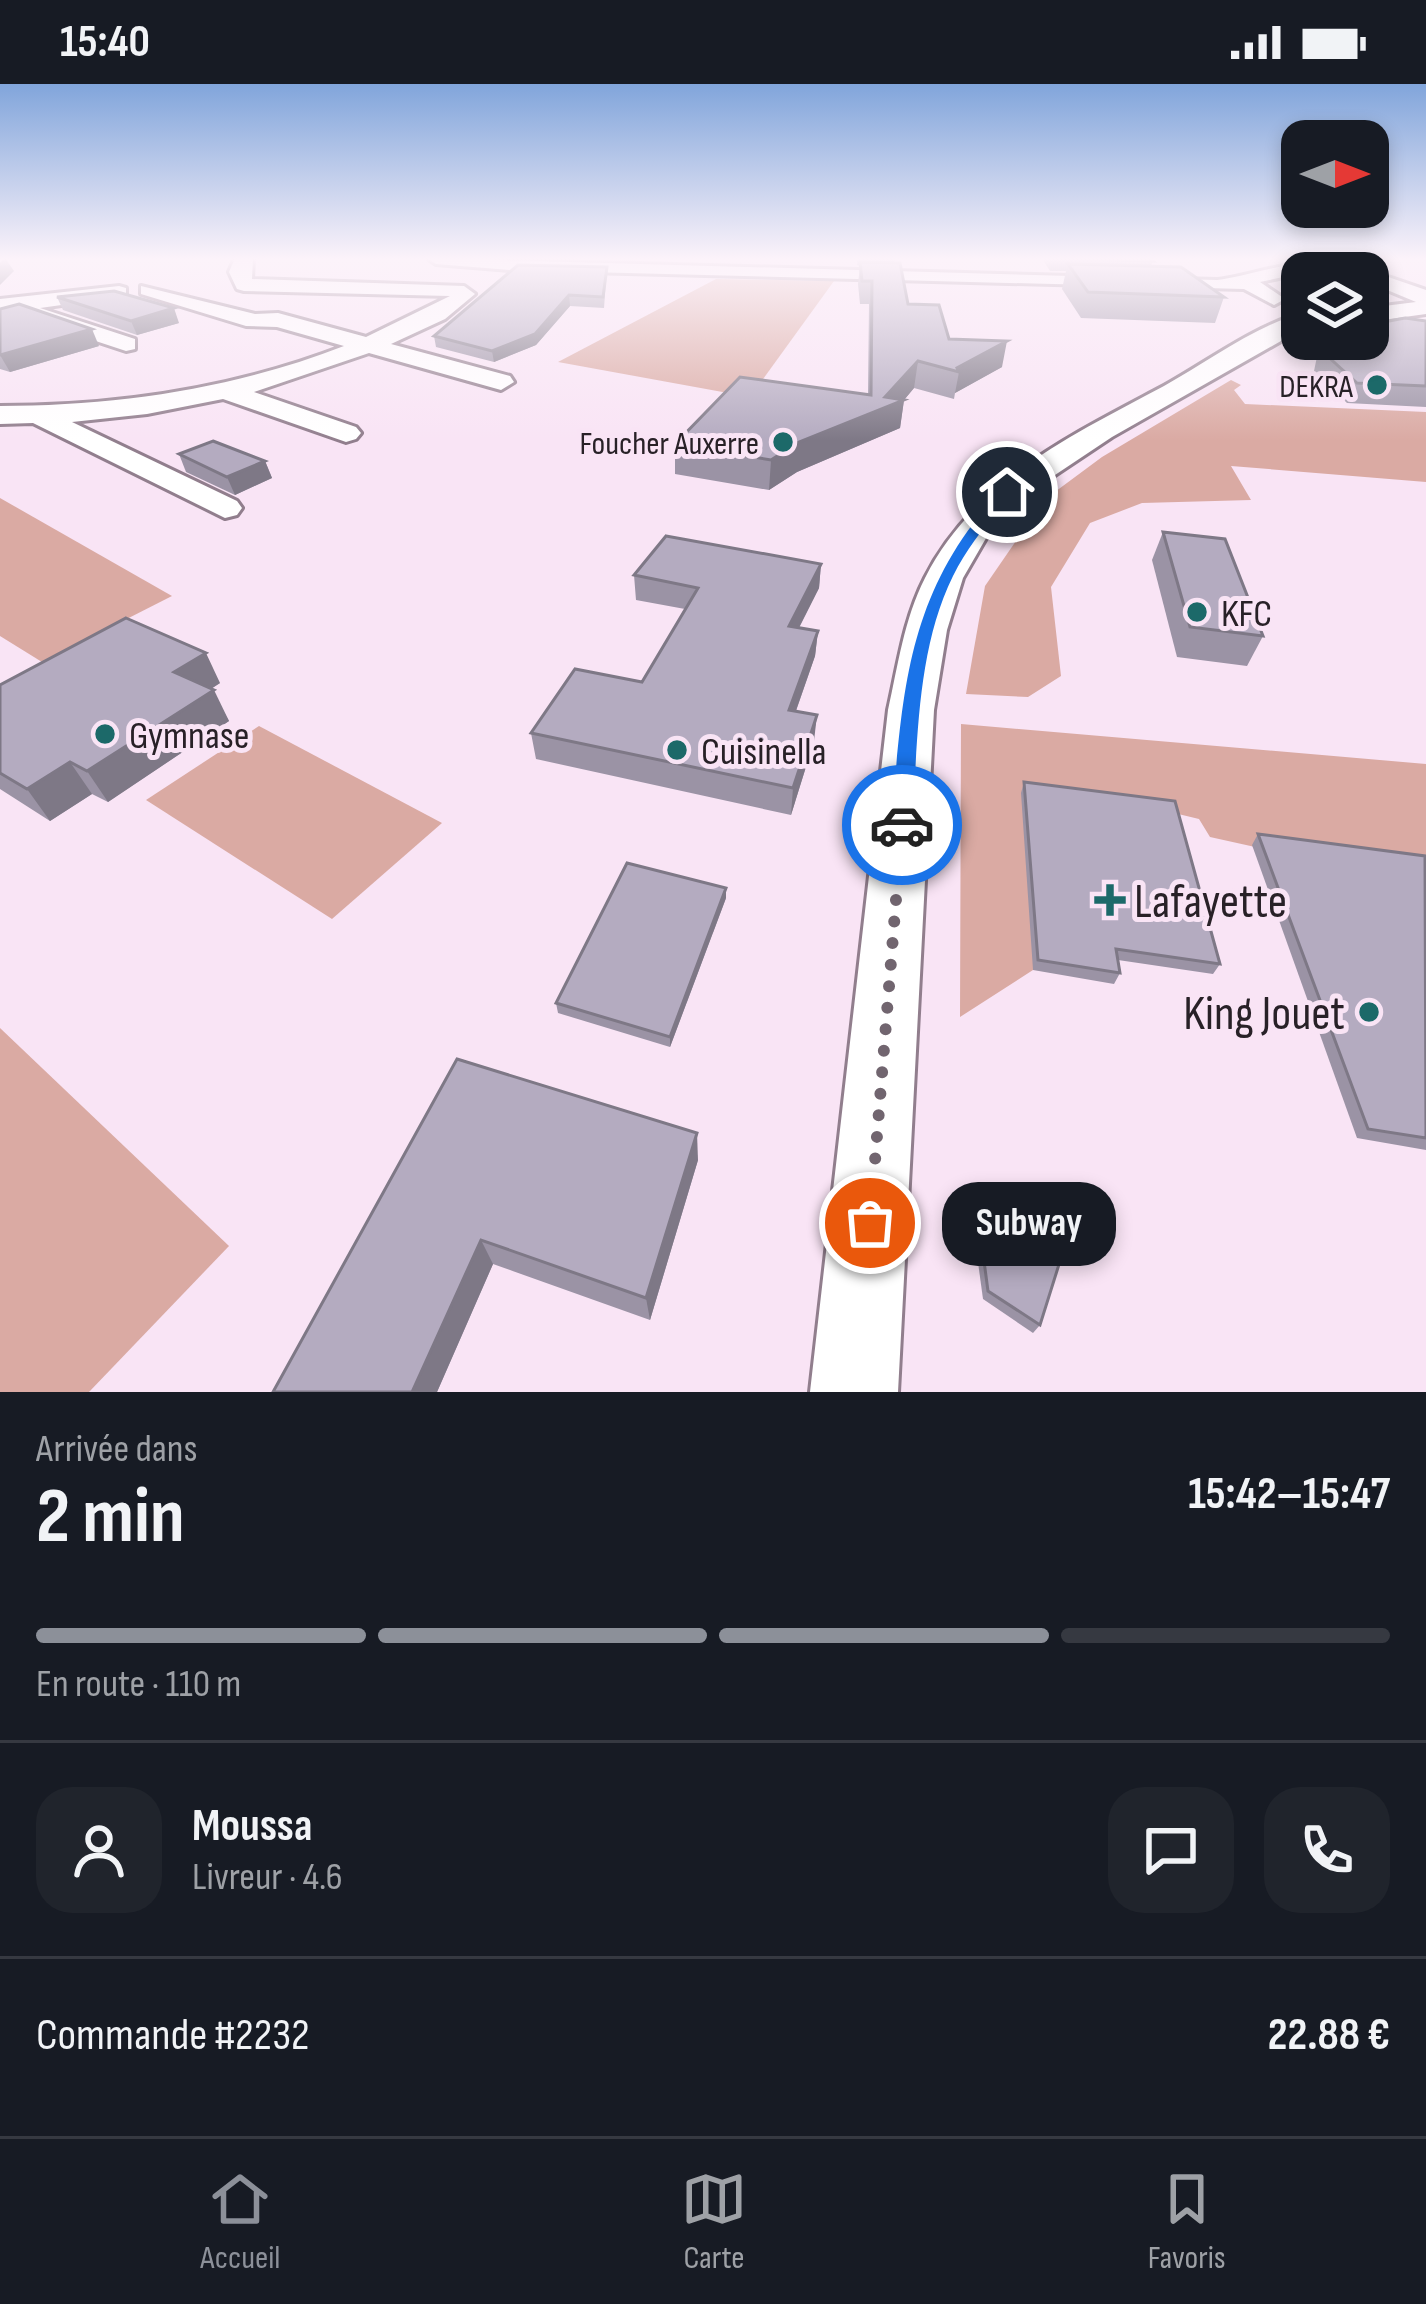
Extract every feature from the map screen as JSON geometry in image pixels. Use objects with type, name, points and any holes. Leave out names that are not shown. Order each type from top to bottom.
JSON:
[{"type":"street","points":[[49,319],[126,344]]},
{"type":"street","points":[[247,319],[278,320],[501,382]]},
{"type":"street","points":[[18,412],[143,408],[274,379],[371,344],[422,319]]},
{"type":"street","points":[[854,1392],[911,710],[926,629],[944,578],[974,528],[1030,474],[1242,319]]},
{"type":"street","points":[[223,390],[346,433]]},
{"type":"street","points":[[18,412],[225,508]]},
{"type":"shaded area","points":[[640,319],[806,319],[750,397],[558,362]]},
{"type":"shaded area","points":[[1231,380],[1241,385],[1234,390],[1245,404],[1426,412],[1426,482],[1231,466],[1251,500],[1142,503],[1090,523],[1051,587],[1061,676],[1028,697],[966,694],[985,586],[1044,500],[1102,457]]},
{"type":"shaded area","points":[[0,498],[172,596],[42,662],[0,636]]},
{"type":"shaded area","points":[[961,724],[1426,764],[1426,885],[1210,837],[1199,819],[1170,812],[1033,970],[960,1017]]},
{"type":"shaded area","points":[[259,726],[442,823],[332,919],[146,800]]},
{"type":"shaded area","points":[[0,1028],[229,1246],[89,1392],[0,1392]]},
{"type":"building","points":[[0,319],[63,319],[92,329],[0,355]]},
{"type":"building","points":[[454,319],[548,319],[535,334],[492,351],[434,336]]},
{"type":"building","points":[[872,319],[943,319],[949,339],[1007,341],[957,368],[959,372],[918,361],[885,397],[904,400],[799,442],[771,460],[675,444],[740,377],[871,395]]},
{"type":"building","points":[[1389,321],[1426,321],[1426,386],[1357,383],[1332,360],[1389,360]]},
{"type":"building","points":[[213,441],[265,461],[227,477],[179,454]]},
{"type":"building","points":[[1163,532],[1225,539],[1263,636],[1190,627]]},
{"type":"building","points":[[666,536],[821,564],[789,626],[818,631],[789,710],[817,715],[793,788],[531,733],[575,669],[642,682],[698,588],[634,575]]},
{"type":"building","name":"Gymnase","points":[[126,618],[206,653],[174,672],[214,690],[87,771],[70,762],[27,789],[0,773],[0,685]]},
{"type":"building","name":"Lafayette","points":[[1024,782],[1175,801],[1220,964],[1116,949],[1120,973],[1038,960]]},
{"type":"building","name":"King Jouet","points":[[1258,834],[1425,856],[1426,1138],[1368,1129]]},
{"type":"building","points":[[627,863],[726,888],[670,1037],[556,1003]]},
{"type":"building","points":[[457,1059],[697,1133],[646,1298],[481,1240],[412,1392],[273,1392]]},
{"type":"building","points":[[1021,1206],[1066,1242],[1040,1325],[988,1291],[982,1246],[997,1254]]},
{"type":"way so far","points":[[870,1223],[902,825]]},
{"type":"place","name":"DEKRA","points":[[1377,385]]},
{"type":"place","name":"Foucher Auxerre","points":[[783,442]]},
{"type":"place","name":"KFC","points":[[1197,612]]},
{"type":"place","name":"Gymnase","points":[[105,734]]},
{"type":"place","name":"Cuisinella","points":[[677,750]]},
{"type":"place","name":"Lafayette","points":[[1110,900]]},
{"type":"place","name":"King Jouet","points":[[1369,1012]]},
{"type":"place","name":"Subway","points":[[870,1223]]},
{"type":"route","points":[[902,825],[911,710],[926,629],[944,578],[974,528],[1007,492]]}]
